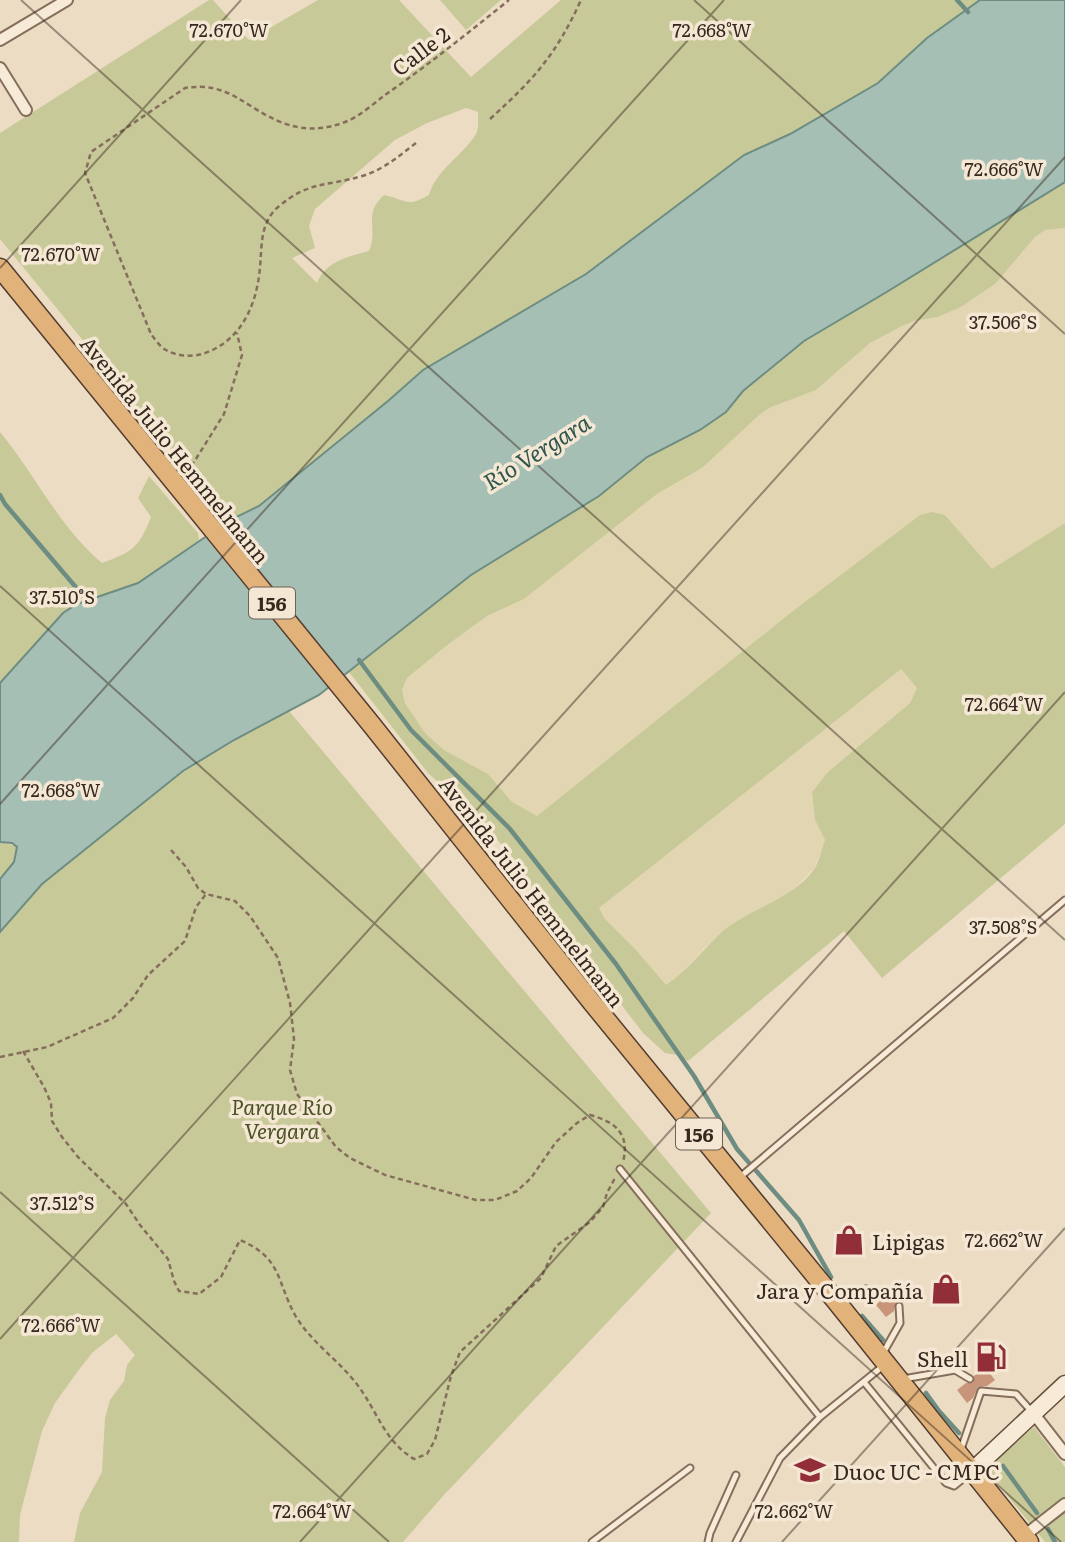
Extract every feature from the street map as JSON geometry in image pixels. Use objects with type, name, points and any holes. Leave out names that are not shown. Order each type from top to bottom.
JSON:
[{"type":"highway","name":"Avenida Julio Hemmelmann","points":[[0,268],[1027,1539]]},
{"type":"main road","points":[[972,1471],[1065,1384]]},
{"type":"street","points":[[0,40],[67,0]]},
{"type":"street","points":[[0,68],[26,110]]},
{"type":"street","points":[[1034,1414],[1065,1454]]},
{"type":"street","points":[[1027,1539],[1065,1504]]},
{"type":"lane","points":[[737,1180],[1065,900]]},
{"type":"lane","points":[[620,1170],[820,1417]]},
{"type":"lane","points":[[836,1301],[866,1289],[888,1294]]},
{"type":"lane","points":[[736,1542],[780,1458],[820,1417],[864,1381],[883,1361],[900,1323],[899,1306]]},
{"type":"lane","points":[[898,1380],[955,1370],[970,1379]]},
{"type":"lane","points":[[864,1381],[946,1483],[954,1486],[972,1471]]},
{"type":"lane","points":[[959,1455],[981,1391],[1016,1394],[1034,1414]]},
{"type":"lane","points":[[592,1542],[690,1468]]},
{"type":"lane","points":[[708,1542],[736,1475]]},
{"type":"path","name":"Calle 2","points":[[237,333],[226,343],[193,357],[165,350],[151,334],[85,173],[90,152],[175,93],[202,85],[218,88],[280,122],[302,129],[324,128],[348,121],[435,61],[509,0]]},
{"type":"path","points":[[490,119],[524,88],[545,64],[568,29],[581,0]]},
{"type":"path","points":[[172,481],[194,462],[223,414],[242,355],[237,333],[249,315],[258,288],[263,228],[276,209],[304,189],[361,177],[387,166],[416,143]]},
{"type":"path","points":[[23,1051],[51,1103],[52,1121],[62,1137],[78,1157],[126,1203],[168,1259],[173,1281],[179,1291],[199,1294],[221,1277],[240,1240],[259,1248],[271,1262],[283,1284],[295,1314],[307,1331],[354,1381],[398,1449],[414,1459],[427,1454],[435,1440],[450,1376],[460,1352],[541,1278],[556,1246],[590,1222],[603,1207],[607,1193],[620,1170],[626,1147],[623,1136],[614,1124],[590,1115],[556,1142],[531,1178],[517,1191],[495,1200],[476,1200],[385,1175],[350,1158],[336,1147],[297,1094],[290,1070],[294,1039],[290,1003],[278,958],[250,916],[235,901],[206,894],[198,888],[186,867],[171,850]]},
{"type":"path","points":[[0,1058],[47,1047],[113,1018],[133,998],[149,975],[185,942],[197,906],[206,894]]},
{"type":"shaded area","points":[[1065,228],[1065,523],[992,569],[945,515],[920,515],[789,614],[537,816],[512,802],[488,774],[444,750],[425,733],[405,703],[402,690],[407,678],[446,646],[487,616],[524,599],[657,494],[702,468],[758,415],[816,390],[870,343],[914,321],[938,317],[961,307],[995,284],[1035,237],[1045,230]]},
{"type":"shaded area","points":[[900,668],[917,688],[910,703],[828,772],[812,792],[815,820],[825,840],[815,867],[788,895],[733,923],[704,948],[679,977],[666,986],[598,908]]},
{"type":"green space","points":[[209,0],[213,0],[249,40],[318,0],[399,0],[471,77],[561,0],[980,0],[927,38],[878,83],[790,134],[744,155],[586,274],[423,370],[259,506],[230,520],[0,239],[0,133]],"holes":[[[466,108],[478,112],[476,134],[437,178],[429,195],[411,202],[384,195],[377,202],[372,215],[372,243],[369,251],[332,265],[317,283],[292,258],[315,248],[309,226],[315,209],[395,140],[427,123]]]},
{"type":"green space","points":[[440,0],[501,0],[466,30]]},
{"type":"green space","points":[[1065,182],[1065,228],[1045,230],[1035,237],[995,284],[961,307],[938,317],[914,321],[870,343],[816,390],[769,408],[702,468],[657,494],[524,599],[487,616],[446,646],[407,678],[402,690],[405,703],[425,733],[444,750],[488,774],[512,802],[537,816],[789,614],[920,515],[932,512],[945,515],[992,569],[1065,523],[1065,824],[882,978],[844,931],[688,1061],[665,1053],[643,1033],[600,972],[543,904],[513,859],[487,827],[428,773],[349,672],[471,575],[599,496],[647,457],[700,430],[726,412],[743,391],[804,341]],"holes":[[[901,669],[917,688],[910,703],[828,772],[812,792],[815,820],[825,840],[816,866],[808,877],[786,894],[724,930],[666,985],[605,919],[599,908]]]},
{"type":"green space","points":[[0,432],[60,517],[102,563],[128,552],[142,536],[151,517],[138,498],[149,476],[198,533],[199,540],[138,583],[77,604],[63,613],[0,683]]},
{"type":"green space","name":"Parque Río Vergara","points":[[289,711],[711,1213],[443,1496],[403,1542],[74,1542],[80,1513],[102,1472],[105,1418],[110,1400],[124,1381],[127,1365],[135,1355],[116,1334],[93,1352],[55,1403],[42,1431],[20,1515],[19,1542],[0,1542],[0,932],[42,884],[159,789],[208,755]]},
{"type":"green space","points":[[0,842],[17,846],[14,862],[0,879]]},
{"type":"green space","points":[[1034,1427],[1065,1467],[1065,1542],[1045,1542],[985,1468]]},
{"type":"water","name":"Río Vergara","points":[[980,0],[1065,0],[1065,182],[804,341],[743,391],[726,412],[700,430],[647,457],[599,496],[471,575],[319,695],[234,740],[183,771],[42,884],[0,932],[0,879],[14,862],[17,847],[12,843],[0,842],[0,683],[63,613],[77,604],[138,583],[230,520],[259,506],[423,370],[586,274],[744,155],[790,134],[878,83],[927,38]]},
{"type":"pier","points":[[220,522],[347,678],[331,690],[202,533]]},
{"type":"building","points":[[901,1283],[911,1296],[903,1303],[896,1302],[894,1311],[886,1317],[876,1305],[883,1298],[891,1298],[892,1291]]},
{"type":"building","points":[[985,1367],[995,1380],[987,1386],[978,1387],[973,1398],[967,1403],[957,1390],[966,1383],[973,1383],[974,1376]]},
{"type":"waterway","points":[[957,0],[968,12]]},
{"type":"waterway","points":[[0,495],[91,605]]},
{"type":"waterway","points":[[359,660],[411,730],[510,829],[616,964],[694,1076],[737,1149],[799,1220],[831,1277]]},
{"type":"waterway","points":[[862,1316],[883,1340]]},
{"type":"waterway","points":[[926,1393],[959,1433]]},
{"type":"waterway","points":[[1003,1466],[1037,1513]]},
{"type":"waterway","points":[[1048,1529],[1055,1542]]},
{"type":"place","name":"Lipigas","points":[[849,1240]]},
{"type":"place","name":"Jara y Compañía","points":[[946,1289]]},
{"type":"place","name":"Shell","points":[[991,1357]]},
{"type":"place","name":"Duoc UC - CMPC","points":[[810,1470]]}]
